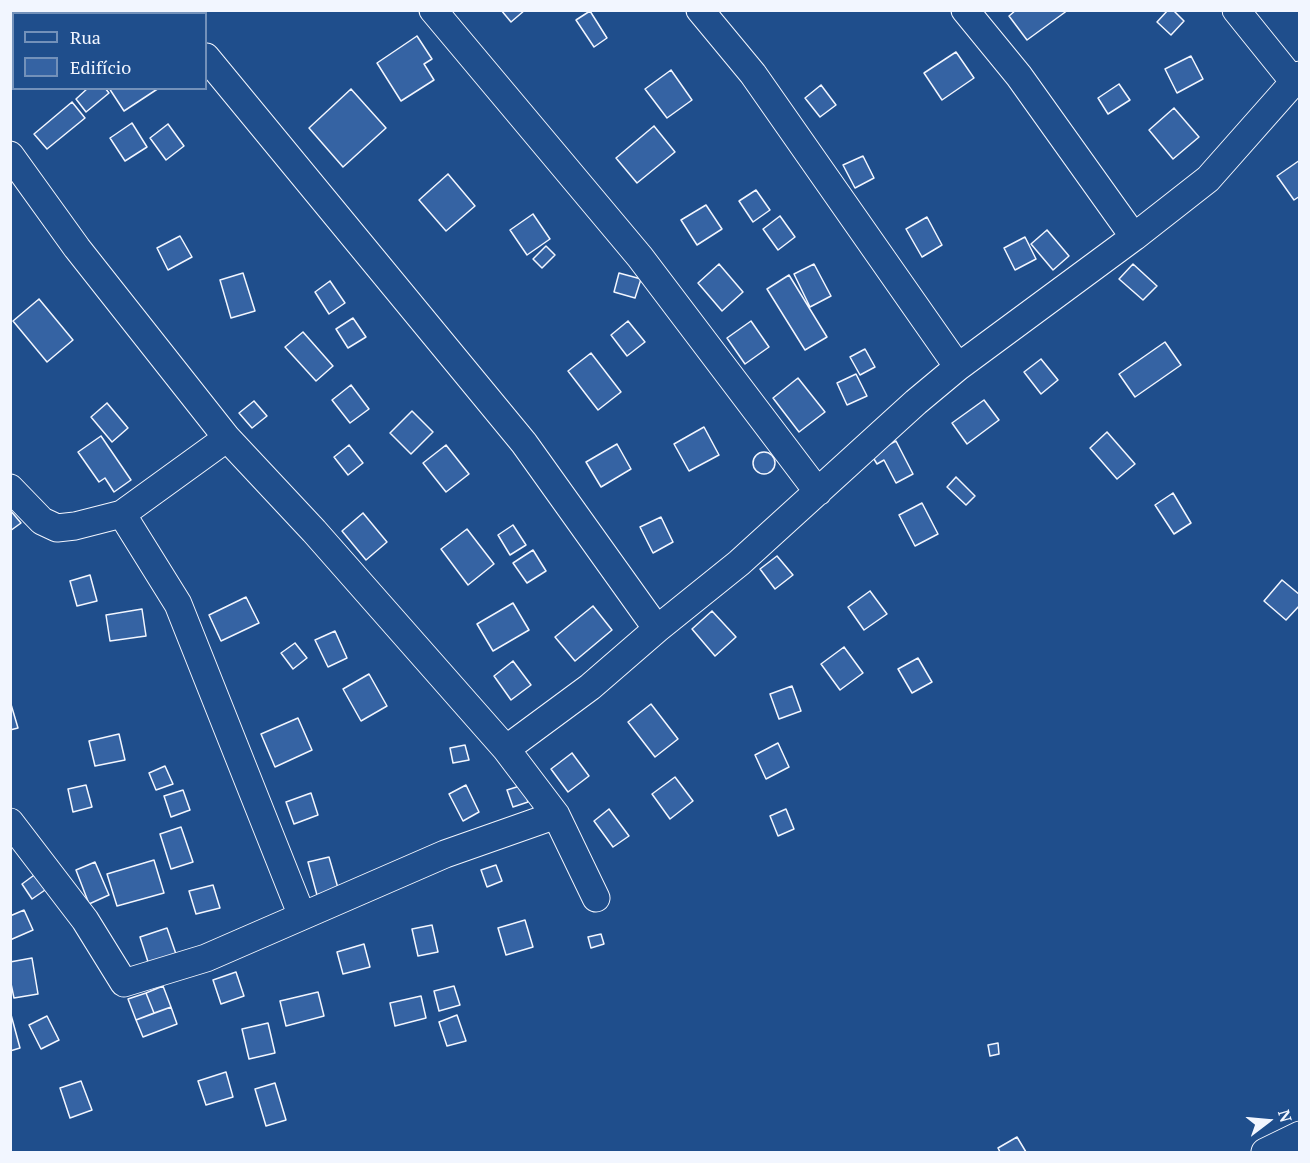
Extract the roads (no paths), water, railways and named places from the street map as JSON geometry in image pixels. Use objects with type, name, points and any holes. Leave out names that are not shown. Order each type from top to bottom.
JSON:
[{"type":"street","points":[[433,10],[640,256],[818,492]]},
{"type":"street","points":[[700,10],[753,74],[958,367]]},
{"type":"street","points":[[965,10],[1019,76],[1134,237]]},
{"type":"street","points":[[506,749],[590,687],[739,563],[916,402],[958,367],[1134,237],[1208,179],[1297,79],[1236,10]]},
{"type":"street","points":[[207,58],[524,443],[657,629]]},
{"type":"street","points":[[10,155],[77,248],[227,438],[314,531],[506,749],[556,815],[596,898]]},
{"type":"street","points":[[10,488],[42,521],[57,528],[75,526],[122,513],[227,438]]},
{"type":"street","points":[[122,513],[178,604],[302,916]]},
{"type":"street","points":[[10,822],[85,920],[124,983],[206,958],[445,854],[556,815]]},
{"type":"street","points":[[1265,1152],[1299,1135]]}]
